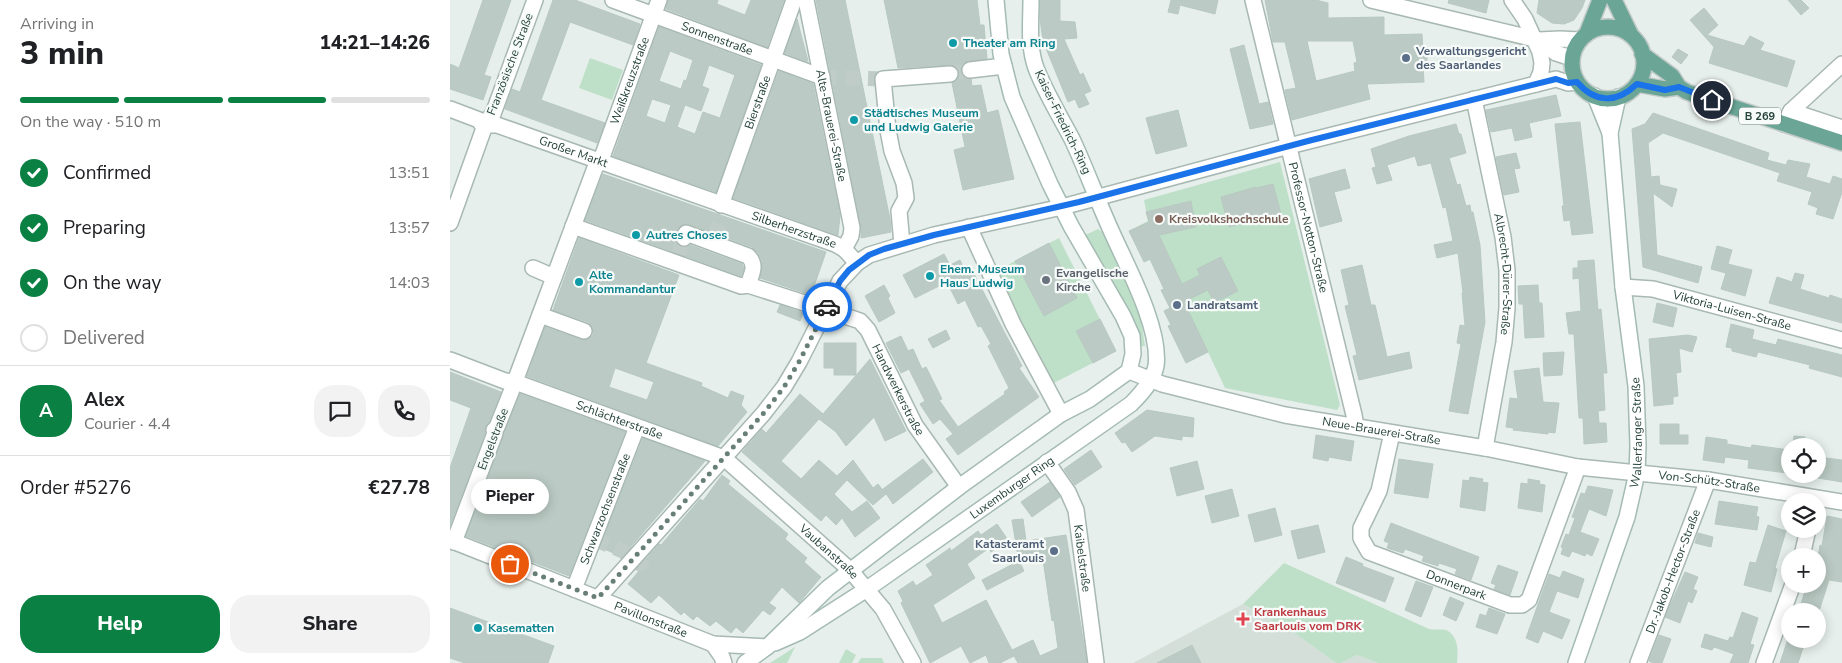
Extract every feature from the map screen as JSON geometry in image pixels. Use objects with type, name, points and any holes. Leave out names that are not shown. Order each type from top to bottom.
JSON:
[{"type":"main road","points":[[1600,0],[1584,37],[1574,49],[1572,62],[1577,82],[1583,89],[1595,96],[1607,99],[1618,97],[1628,92],[1637,84],[1644,65],[1642,54],[1636,41],[1617,7]]},
{"type":"main road","points":[[1584,37],[1599,27],[1608,26],[1624,30],[1631,35]]},
{"type":"main road","name":"B 269","points":[[1642,54],[1672,76],[1679,87],[1694,94],[1787,118],[1842,144]]},
{"type":"main road","name":"B 269","points":[[1637,84],[1665,90],[1679,87]]},
{"type":"street","name":"Französische Straße","points":[[483,126],[493,114],[535,0]]},
{"type":"street","name":"Sonnenstraße","points":[[613,0],[822,77]]},
{"type":"street","name":"Weißkreuzstraße","points":[[601,160],[659,0]]},
{"type":"street","name":"Bierstraße","points":[[723,209],[794,0]]},
{"type":"street","name":"Alte-Brauerei-Straße","points":[[806,0],[852,228],[851,236],[844,249]]},
{"type":"street","points":[[745,663],[766,647],[810,604],[850,570],[959,487],[1061,414],[1090,399],[1129,371],[1132,354],[1132,336],[1123,316],[1071,226],[1012,97],[1004,66],[996,0]]},
{"type":"street","name":"Kaiser-Friedrich-Ring","points":[[1031,0],[1030,47],[1036,68],[1072,139],[1151,323],[1156,367],[1150,381]]},
{"type":"street","name":"Professor-Notton-Straße","points":[[1252,0],[1356,426]]},
{"type":"street","points":[[1371,0],[1536,39],[1584,37]]},
{"type":"street","points":[[1512,0],[1526,19],[1540,52],[1541,72],[1536,84]]},
{"type":"street","points":[[1536,39],[1572,62],[1556,79]]},
{"type":"street","points":[[1787,118],[1842,64]]},
{"type":"street","points":[[970,70],[1004,66]]},
{"type":"street","points":[[902,244],[899,211],[906,198],[904,183],[892,151],[888,130],[884,79],[950,74]]},
{"type":"street","points":[[598,598],[763,414],[784,387],[799,362],[840,281],[857,263],[869,255],[902,244],[1062,207],[1474,99],[1556,79],[1568,83],[1577,82]]},
{"type":"street","name":"Wallerfanger Straße","points":[[1576,663],[1626,517],[1637,473],[1638,446],[1636,386],[1623,287],[1610,133],[1595,96]]},
{"type":"street","name":"Wallerfanger Straße","points":[[1610,133],[1618,97]]},
{"type":"street","name":"Albrecht-Dürer-Straße","points":[[1474,99],[1503,237],[1507,270],[1507,308],[1504,342],[1485,448]]},
{"type":"street","name":"Großer Markt","points":[[450,109],[474,117],[483,126],[494,124],[601,160],[595,168],[513,387]]},
{"type":"street","points":[[1787,118],[1842,128]]},
{"type":"street","points":[[450,223],[476,155],[483,126]]},
{"type":"street","name":"Silberherzstraße","points":[[601,160],[723,209],[835,244],[844,249],[857,263]]},
{"type":"street","name":"Handwerkerstraße","points":[[573,226],[677,259],[741,286],[748,285],[826,308],[860,321],[868,330],[915,425],[959,487]]},
{"type":"street","points":[[969,227],[1013,324],[1061,414]]},
{"type":"street","points":[[684,238],[686,233],[714,240],[748,256],[753,261],[754,267],[748,285]]},
{"type":"street","points":[[533,268],[554,277]]},
{"type":"street","name":"Viktoria-Luisen-Straße","points":[[1623,287],[1653,289],[1842,340]]},
{"type":"street","points":[[540,315],[584,331]]},
{"type":"street","points":[[450,360],[505,381],[513,387]]},
{"type":"street","name":"Neue-Brauerei-Straße","points":[[1129,371],[1150,381],[1285,415],[1485,448],[1578,466],[1637,473]]},
{"type":"street","name":"Luxemburger Ring","points":[[766,647],[800,632],[867,589],[1130,404],[1150,381]]},
{"type":"street","name":"Schlächterstraße","points":[[513,387],[637,427],[724,458]]},
{"type":"street","name":"Engelstraße","points":[[452,541],[495,433],[494,430],[498,427],[513,387]]},
{"type":"street","name":"Schwarzochsenstraße","points":[[574,590],[637,427]]},
{"type":"street","name":"Donnerpark","points":[[1392,433],[1379,491],[1361,528],[1361,538],[1369,552],[1510,604],[1522,606],[1529,600],[1578,466]]},
{"type":"street","name":"Vaubanstraße","points":[[724,458],[850,570],[883,610],[913,663]]},
{"type":"street","name":"Kaibelstraße","points":[[1047,462],[1068,492],[1076,510],[1096,663]]},
{"type":"street","name":"Von-Schütz-Straße","points":[[1637,473],[1708,480],[1781,494]]},
{"type":"street","name":"Dr.-Jakob-Hector-Straße","points":[[1638,663],[1708,480]]},
{"type":"street","name":"Von-Schütz-Straße","points":[[1826,501],[1842,502]]},
{"type":"street","name":"Pavillonstraße","points":[[452,541],[712,644],[766,647]]},
{"type":"street","points":[[1764,663],[1790,593]]},
{"type":"street","points":[[712,644],[722,657],[724,663]]},
{"type":"shaded area","name":"Krankenhaus Saarlouis vom DRK","points":[[1243,604],[1296,634],[1336,663],[1133,663]]},
{"type":"shaded area","name":"Krankenhaus Saarlouis vom DRK","points":[[1357,655],[1378,663],[1341,663]]},
{"type":"green space","points":[[590,58],[623,70],[612,100],[579,88]]},
{"type":"green space","points":[[1280,162],[1340,405],[1337,410],[1225,388],[1208,352],[1186,363],[1168,326],[1171,324],[1164,311],[1170,308],[1161,290],[1164,289],[1150,260],[1144,262],[1129,231],[1148,221],[1144,200]]},
{"type":"green space","points":[[1098,229],[1102,232],[1130,289],[1141,320],[1145,346],[1140,346],[1135,324],[1129,310],[1104,274],[1083,236]]},
{"type":"green space","points":[[1059,238],[1116,351],[1052,384],[994,272]]},
{"type":"green space","points":[[1284,563],[1429,629],[1446,630],[1455,640],[1457,663],[1378,663],[1357,655],[1341,663],[1336,663],[1296,634],[1243,604]]},
{"type":"green space","points":[[795,647],[787,663],[770,663]]},
{"type":"green space","points":[[846,649],[856,655],[852,663],[839,663]]},
{"type":"green space","points":[[861,658],[882,658],[884,663],[858,663]]},
{"type":"building","points":[[483,0],[511,0],[484,75],[491,77],[483,100],[450,89],[450,64],[459,68]]},
{"type":"building","points":[[553,0],[575,0],[640,24],[633,45],[570,22],[541,100],[605,123],[597,143],[505,109],[512,89],[520,92]]},
{"type":"building","points":[[668,0],[718,0],[717,4],[745,15],[751,0],[784,0],[767,47],[666,9]]},
{"type":"building","points":[[816,0],[845,0],[890,219],[891,232],[861,238],[861,226]]},
{"type":"building","points":[[884,0],[977,0],[980,25],[984,25],[987,59],[965,62],[961,67],[961,72],[966,78],[971,79],[972,86],[981,85],[987,113],[998,110],[1014,179],[963,190],[954,150],[965,147],[952,83],[959,78],[958,69],[949,65],[898,68]]},
{"type":"building","points":[[1040,0],[1060,0],[1060,21],[1075,22],[1077,38],[1064,39],[1080,75],[1083,73],[1091,91],[1084,94],[1089,104],[1079,108],[1075,99],[1068,102],[1043,41]]},
{"type":"building","points":[[1171,0],[1218,0],[1215,14],[1180,5],[1178,14],[1168,12]]},
{"type":"building","points":[[1265,0],[1316,0],[1328,3],[1328,18],[1384,17],[1384,35],[1422,34],[1423,53],[1427,53],[1427,65],[1423,65],[1424,82],[1367,84],[1370,99],[1292,120],[1285,90],[1296,88],[1285,42],[1273,42]],"holes":[[[1307,41],[1353,41],[1357,62],[1354,63],[1355,71],[1316,81]]]},
{"type":"building","points":[[1449,0],[1489,0],[1486,13],[1448,3]]},
{"type":"building","points":[[1539,0],[1585,0],[1574,20],[1564,24],[1552,23],[1537,13]]},
{"type":"building","points":[[1788,0],[1801,0],[1809,8],[1801,15]]},
{"type":"building","points":[[1704,8],[1718,25],[1707,35],[1744,46],[1750,36],[1764,43],[1760,50],[1795,61],[1787,87],[1709,63],[1714,47],[1690,20]]},
{"type":"building","points":[[797,19],[808,61],[785,53]]},
{"type":"building","points":[[659,27],[761,65],[716,192],[613,156]],"holes":[[[670,51],[693,60],[686,81],[684,80],[681,89],[659,81]],[[709,65],[735,75],[720,118],[703,112],[695,134],[677,127],[685,105],[701,111],[709,89],[702,86]],[[652,99],[671,105],[665,123],[646,116]]]},
{"type":"building","points":[[1244,45],[1259,104],[1268,102],[1273,124],[1250,129],[1230,49]]},
{"type":"building","points":[[1678,49],[1688,55],[1681,64],[1672,57]]},
{"type":"building","points":[[779,71],[813,84],[840,216],[838,235],[733,198]]},
{"type":"building","points":[[1556,95],[1561,116],[1529,123],[1532,137],[1515,141],[1512,128],[1491,132],[1486,110]]},
{"type":"building","points":[[1178,110],[1187,146],[1156,154],[1146,118]]},
{"type":"building","points":[[1653,113],[1769,153],[1767,160],[1786,165],[1788,160],[1810,164],[1806,177],[1830,184],[1833,176],[1842,179],[1842,192],[1833,219],[1816,214],[1818,208],[1808,204],[1812,192],[1777,181],[1780,173],[1663,133],[1648,143],[1651,177],[1659,176],[1660,185],[1677,189],[1672,207],[1653,193],[1657,255],[1702,267],[1698,283],[1643,267],[1632,129],[1645,124]]},
{"type":"building","points":[[1580,122],[1593,233],[1572,235],[1570,220],[1564,221],[1555,124]]},
{"type":"building","points":[[1456,124],[1466,153],[1449,158],[1457,185],[1460,184],[1466,206],[1470,205],[1471,212],[1473,212],[1480,245],[1485,322],[1468,414],[1449,411],[1461,344],[1457,343],[1460,325],[1465,326],[1463,293],[1458,253],[1437,258],[1434,245],[1453,241],[1446,207],[1443,208],[1431,163],[1418,166],[1415,156],[1387,165],[1392,180],[1377,184],[1372,168],[1376,167],[1371,149],[1409,136]]},
{"type":"building","points":[[1516,153],[1520,168],[1514,169],[1519,192],[1504,195],[1496,157]]},
{"type":"building","points":[[1345,169],[1350,188],[1334,192],[1342,221],[1320,227],[1309,179]]},
{"type":"building","points":[[603,174],[826,252],[811,295],[760,278],[762,261],[752,247],[689,224],[684,224],[678,229],[675,239],[677,244],[685,247],[690,245],[742,264],[744,268],[741,276],[585,220]]},
{"type":"building","points":[[1273,184],[1281,214],[1229,227],[1221,197]]},
{"type":"building","points":[[1191,201],[1196,227],[1159,235],[1182,284],[1200,275],[1197,269],[1221,257],[1238,291],[1214,303],[1208,290],[1184,302],[1208,352],[1186,363],[1168,326],[1171,325],[1164,311],[1170,308],[1161,290],[1164,289],[1150,259],[1144,262],[1129,231],[1149,222],[1146,212]]},
{"type":"building","points":[[579,238],[679,275],[646,363],[702,383],[701,386],[728,398],[731,391],[744,396],[741,405],[747,412],[718,446],[527,376],[545,327],[581,340],[586,340],[593,335],[593,329],[588,322],[553,310]],"holes":[[[615,368],[654,382],[647,400],[609,387]]]},
{"type":"building","name":"Evangelische Kirche","points":[[1049,243],[1077,298],[1044,316],[1015,261]]},
{"type":"building","points":[[1717,246],[1732,250],[1728,264],[1752,270],[1745,296],[1721,289],[1726,273],[1711,269]]},
{"type":"building","points":[[944,254],[950,265],[960,260],[967,275],[973,272],[1022,366],[1019,368],[1039,397],[958,455],[946,439],[953,434],[940,419],[933,424],[920,404],[925,401],[909,369],[901,373],[886,343],[901,336],[908,351],[913,349],[922,369],[926,367],[942,399],[939,400],[958,427],[1005,394],[1004,392],[1009,388],[988,346],[991,344],[981,326],[978,327],[965,300],[958,304],[947,282],[915,298],[903,275]]},
{"type":"building","points":[[1594,260],[1598,310],[1601,309],[1607,373],[1603,373],[1605,410],[1598,411],[1599,423],[1606,423],[1607,442],[1584,444],[1583,418],[1579,418],[1574,334],[1569,334],[1566,313],[1581,311],[1579,278],[1573,279],[1573,268],[1578,268],[1578,261]]},
{"type":"building","points":[[1362,265],[1371,305],[1375,305],[1387,357],[1409,352],[1412,368],[1359,380],[1353,356],[1357,355],[1345,306],[1349,305],[1341,270]]},
{"type":"building","points":[[1795,273],[1804,275],[1800,289],[1829,298],[1830,295],[1842,299],[1842,323],[1769,303],[1777,277],[1792,282]]},
{"type":"building","points":[[884,285],[890,296],[888,298],[895,313],[879,322],[865,296]]},
{"type":"building","points":[[1538,285],[1539,303],[1542,303],[1544,337],[1525,338],[1523,304],[1519,304],[1518,286]]},
{"type":"building","points":[[1657,303],[1677,308],[1673,327],[1653,322]]},
{"type":"building","points":[[780,305],[803,313],[800,321],[777,312]]},
{"type":"building","points":[[1100,319],[1116,351],[1093,363],[1076,331]]},
{"type":"building","points":[[1731,324],[1754,330],[1752,339],[1776,345],[1778,339],[1842,355],[1842,377],[1809,368],[1810,365],[1758,352],[1756,357],[1732,351],[1732,348],[1726,347]]},
{"type":"building","points":[[946,330],[950,339],[933,348],[928,339]]},
{"type":"building","points":[[1688,335],[1697,337],[1692,352],[1679,348],[1681,372],[1676,373],[1678,396],[1673,397],[1673,404],[1654,406],[1649,339]]},
{"type":"building","points":[[824,343],[856,343],[856,375],[834,375],[834,368],[824,368]]},
{"type":"building","points":[[1564,352],[1562,375],[1544,376],[1543,353]]},
{"type":"building","points":[[870,359],[906,431],[885,441],[874,417],[846,446],[836,432],[819,419],[781,461],[801,479],[819,460],[837,476],[853,460],[873,488],[878,484],[886,494],[873,505],[847,480],[834,494],[852,512],[867,501],[880,518],[855,537],[842,518],[836,525],[826,515],[821,521],[742,452],[762,429],[766,433],[800,394],[823,414]]},
{"type":"building","points":[[1539,368],[1543,402],[1559,403],[1555,433],[1513,430],[1514,428],[1506,427],[1510,398],[1518,399],[1514,371]]},
{"type":"building","points":[[450,372],[501,392],[489,422],[485,427],[485,433],[450,526],[450,468],[471,408],[450,400]]},
{"type":"building","points":[[520,394],[625,432],[569,576],[466,536]]},
{"type":"building","points":[[1147,410],[1194,418],[1193,437],[1182,436],[1182,440],[1155,436],[1132,452],[1115,433]]},
{"type":"building","points":[[1660,424],[1679,424],[1679,435],[1688,435],[1688,444],[1660,444]]},
{"type":"building","points":[[1316,435],[1354,441],[1351,461],[1329,457],[1328,461],[1313,458]]},
{"type":"building","points":[[1794,436],[1805,437],[1805,438],[1794,438]]},
{"type":"building","points":[[1706,437],[1727,440],[1727,444],[1751,448],[1752,445],[1781,449],[1781,472],[1748,468],[1749,460],[1725,457],[1724,463],[1703,460]]},
{"type":"building","points":[[643,438],[705,461],[622,557],[600,547]]},
{"type":"building","points":[[1091,450],[1102,467],[1075,485],[1064,469]]},
{"type":"building","points":[[1826,458],[1842,460],[1842,482],[1826,479]]},
{"type":"building","points":[[923,459],[933,472],[893,504],[883,489]]},
{"type":"building","points":[[1399,459],[1433,464],[1428,498],[1394,493]]},
{"type":"building","points":[[1197,461],[1204,489],[1177,496],[1170,468]]},
{"type":"building","points":[[722,475],[730,481],[728,484],[788,534],[785,539],[807,558],[804,562],[821,577],[799,603],[782,587],[769,603],[776,608],[770,615],[763,610],[743,633],[736,627],[731,633],[716,621],[710,626],[697,616],[693,620],[684,612],[681,615],[659,595],[651,603],[628,584],[639,571],[637,569],[659,544],[661,545],[700,499],[703,501]]},
{"type":"building","points":[[1470,477],[1483,479],[1482,482],[1488,483],[1485,511],[1460,507],[1463,480],[1469,481]]},
{"type":"building","points":[[1528,479],[1540,481],[1539,484],[1545,485],[1542,512],[1518,508],[1521,483],[1528,484]]},
{"type":"building","points":[[1050,482],[1060,497],[1032,517],[1021,502]]},
{"type":"building","points":[[1588,486],[1613,490],[1606,516],[1589,509],[1580,532],[1599,539],[1592,556],[1586,553],[1585,556],[1572,551],[1569,557],[1561,554],[1563,548],[1561,547],[1566,534],[1569,535],[1575,518],[1572,517],[1581,493],[1585,494]]},
{"type":"building","points":[[1232,489],[1239,516],[1212,523],[1205,496]]},
{"type":"building","points":[[1719,501],[1758,507],[1756,516],[1759,517],[1757,530],[1715,524]]},
{"type":"building","points":[[1275,508],[1282,535],[1255,542],[1248,515]]},
{"type":"building","points":[[1827,516],[1842,519],[1842,582],[1829,580],[1826,589],[1826,548],[1820,548],[1820,545],[1822,546],[1823,538],[1826,538]]},
{"type":"building","points":[[1023,519],[1026,541],[1066,535],[1087,663],[1018,663],[1014,656],[1000,663],[989,663],[986,655],[970,663],[961,646],[930,663],[901,603],[903,601],[898,591],[913,581],[916,586],[933,575],[926,565],[950,548],[951,551],[978,531],[981,535],[997,524],[1008,540],[991,552],[989,548],[967,564],[975,578],[933,605],[942,623],[986,600],[1012,650],[1033,640],[1040,656],[1058,648],[1042,553],[1018,557],[1012,520]]},
{"type":"building","points":[[1391,523],[1479,557],[1471,580],[1455,574],[1457,569],[1439,563],[1438,566],[1422,561],[1424,556],[1405,549],[1403,553],[1387,548],[1389,543],[1384,541]]},
{"type":"building","points":[[1318,525],[1325,552],[1298,559],[1291,531]]},
{"type":"building","points":[[1768,525],[1781,529],[1781,538],[1784,538],[1775,568],[1777,569],[1771,592],[1744,585],[1750,562],[1756,563]]},
{"type":"building","points":[[1698,533],[1713,537],[1711,547],[1695,543]]},
{"type":"building","points":[[1346,557],[1363,564],[1362,566],[1394,578],[1385,602],[1336,583]]},
{"type":"building","points":[[1019,561],[1024,571],[987,590],[982,580]]},
{"type":"building","points":[[1498,565],[1518,572],[1510,595],[1494,589],[1496,585],[1491,583]]},
{"type":"building","points":[[1563,571],[1584,579],[1578,598],[1557,591],[1549,612],[1570,620],[1562,639],[1543,631],[1538,643],[1526,638],[1549,574],[1560,578]]},
{"type":"building","points":[[1685,572],[1698,577],[1693,589],[1697,591],[1692,603],[1688,601],[1680,623],[1665,617]]},
{"type":"building","points":[[1416,581],[1433,587],[1421,617],[1405,610]]},
{"type":"building","points":[[1804,593],[1825,593],[1822,603],[1801,603]]},
{"type":"building","points":[[1450,597],[1464,603],[1456,621],[1443,615]]},
{"type":"building","name":"Kasematten","points":[[450,608],[554,646],[548,663],[465,663],[450,658]]},
{"type":"building","points":[[1489,608],[1505,614],[1497,634],[1476,627],[1480,614],[1486,616]]},
{"type":"building","points":[[1742,612],[1758,618],[1750,644],[1754,645],[1748,663],[1730,663],[1734,654],[1714,647],[1712,650],[1701,647],[1705,634],[1728,641],[1730,637],[1733,638]]},
{"type":"building","points":[[1659,635],[1671,639],[1662,663],[1653,663],[1649,661]]},
{"type":"building","points":[[1192,645],[1201,663],[1157,663]]},
{"type":"building","points":[[1785,648],[1803,648],[1798,663],[1780,663]]},
{"type":"tunnel","points":[[950,74],[970,70]]},
{"type":"tunnel","points":[[822,77],[883,79]]},
{"type":"tunnel","points":[[714,238],[722,216]]},
{"type":"tunnel","points":[[678,255],[684,238]]},
{"type":"tunnel","points":[[594,539],[623,551],[640,564],[645,558]]},
{"type":"way so far","points":[[510,564],[598,598],[763,414],[784,387],[799,362],[827,307]]},
{"type":"place","name":"Theater am Ring","points":[[953,43]]},
{"type":"place","name":"Verwaltungsgericht des Saarlandes","points":[[1406,58]]},
{"type":"place","name":"Städtisches Museum und Ludwig Galerie","points":[[854,120]]},
{"type":"place","name":"Kreisvolkshochschule","points":[[1159,219]]},
{"type":"place","name":"Autres Choses","points":[[636,235]]},
{"type":"place","name":"Ehem. Museum Haus Ludwig","points":[[930,276]]},
{"type":"place","name":"Evangelische Kirche","points":[[1046,280]]},
{"type":"place","name":"Alte Kommandantur","points":[[579,282]]},
{"type":"place","name":"Landratsamt","points":[[1177,305]]},
{"type":"place","name":"Katasteramt Saarlouis","points":[[1054,551]]},
{"type":"place","name":"Pieper","points":[[510,564]]},
{"type":"place","name":"Krankenhaus Saarlouis vom DRK","points":[[1243,619]]},
{"type":"place","name":"Kasematten","points":[[478,628]]},
{"type":"route","points":[[827,307],[840,281],[849,270],[869,255],[884,249],[934,235],[1052,209],[1308,141],[1556,79],[1568,83],[1577,82],[1590,94],[1607,99],[1622,96],[1637,84],[1665,90],[1679,87],[1712,100]]}]
